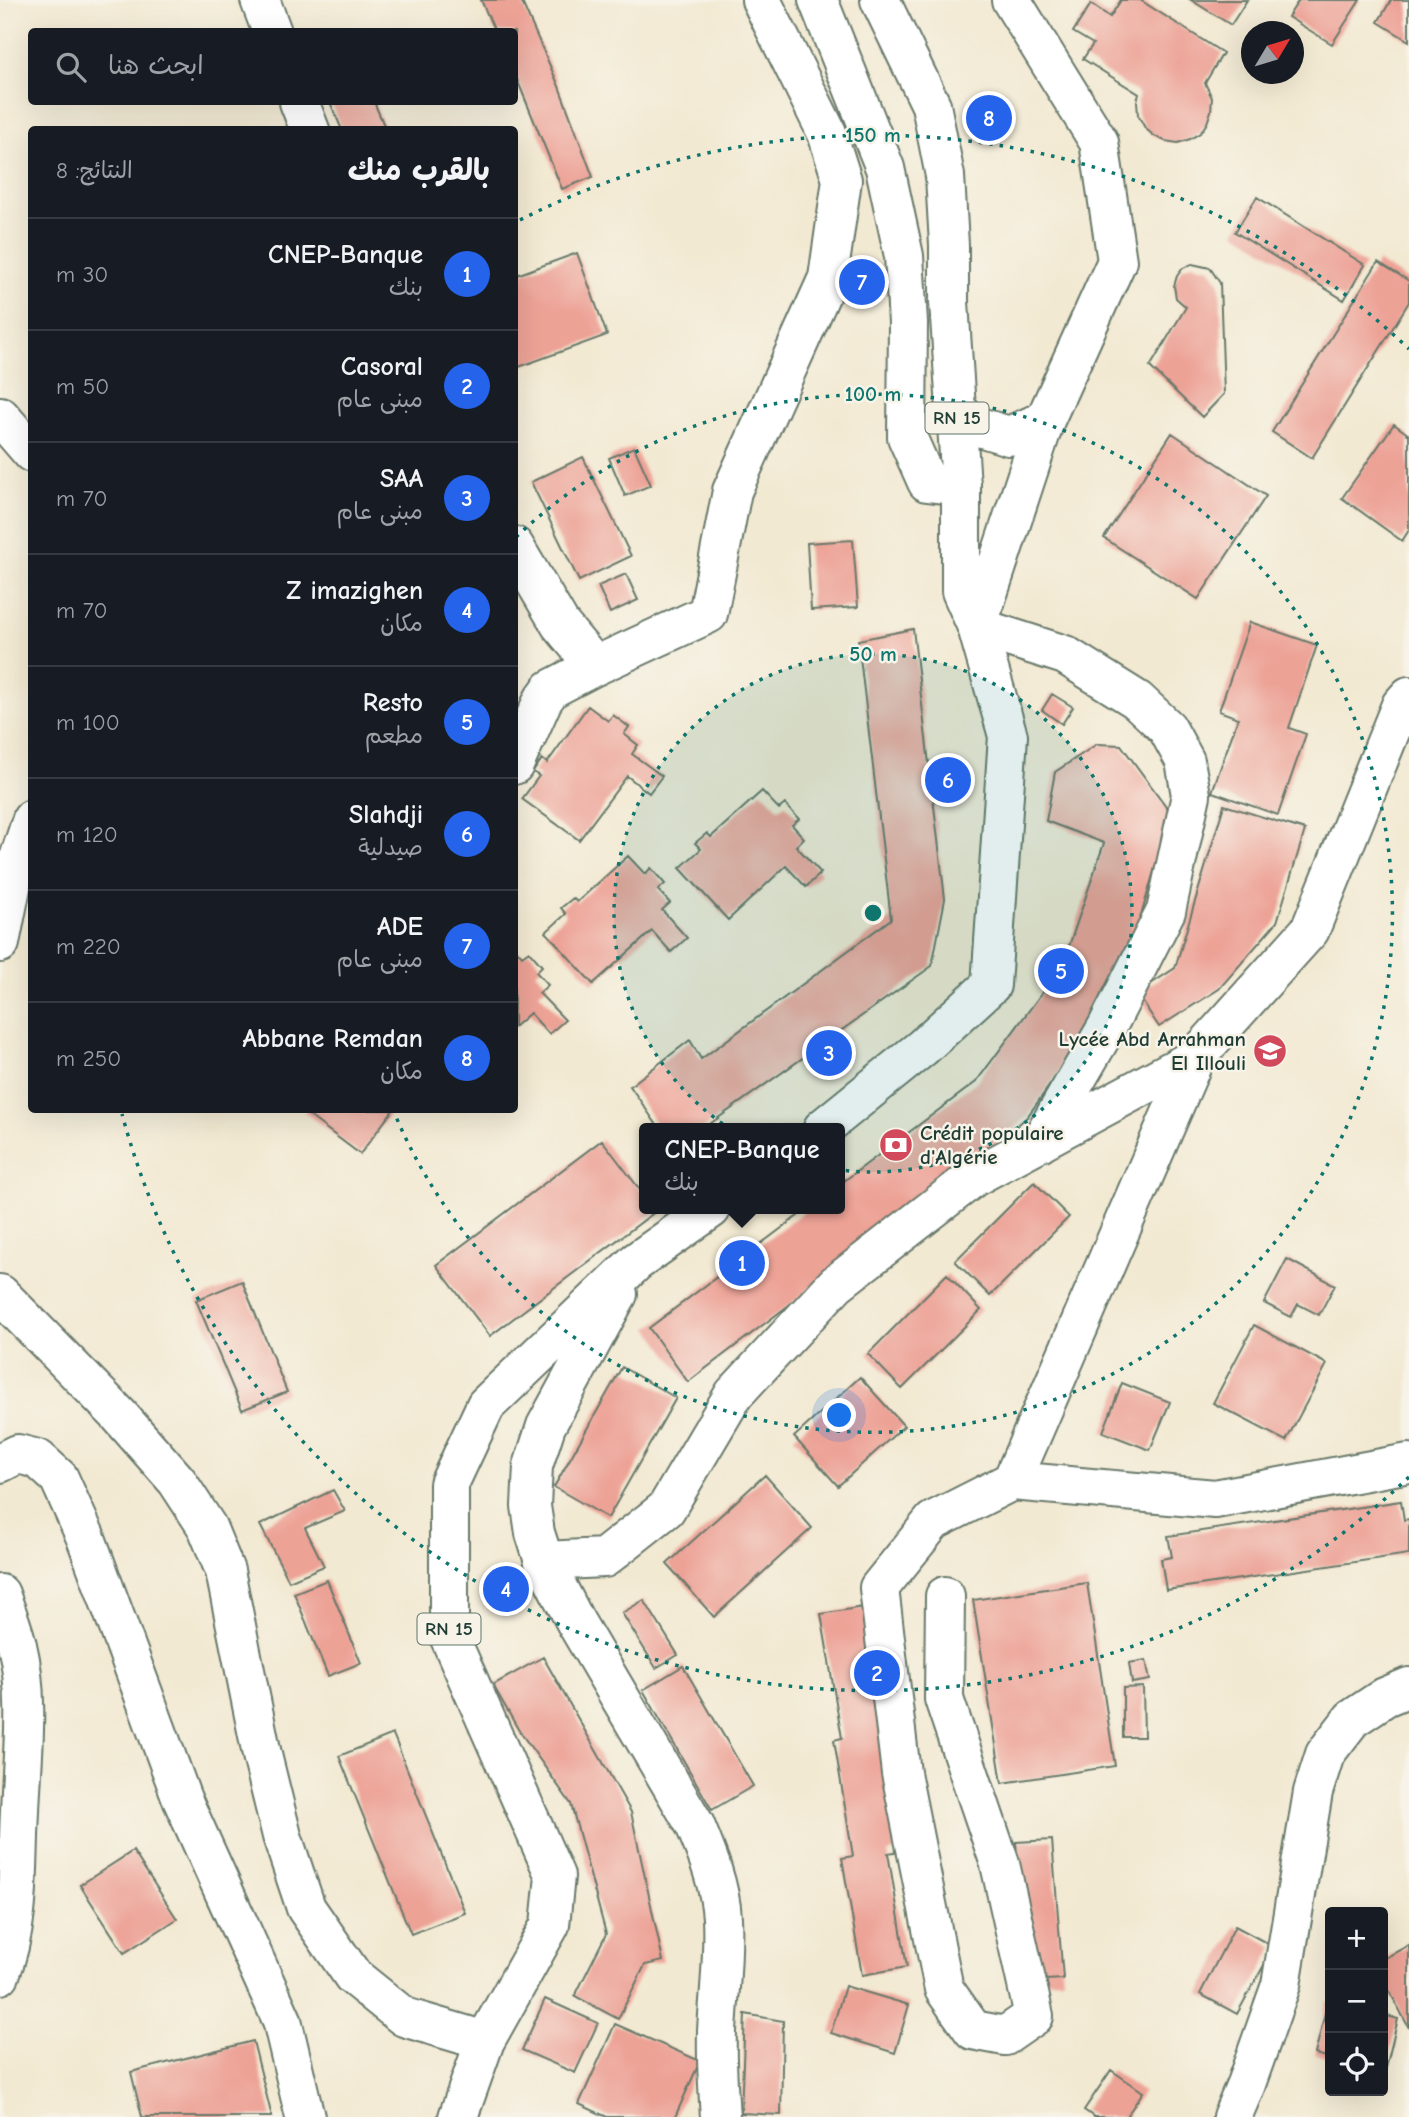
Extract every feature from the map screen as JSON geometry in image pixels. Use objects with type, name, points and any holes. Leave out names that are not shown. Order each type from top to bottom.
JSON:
[{"type":"street","points":[[260,0],[270,28]]},
{"type":"street","points":[[518,756],[551,689],[708,614],[732,491],[828,278],[842,180],[827,133],[761,0]]},
{"type":"street","points":[[818,0],[885,168],[904,256],[908,323],[907,437],[927,482],[961,486]]},
{"type":"street","name":"RN 15","points":[[829,1123],[923,1047],[991,985],[1008,736],[977,627],[961,591],[961,486],[949,302],[945,176],[931,105],[880,0]]},
{"type":"street","points":[[1011,0],[1099,142],[1117,261],[1045,419],[977,627],[1065,655],[1137,700],[1167,728],[1185,761],[1192,796],[1166,911],[1107,1027],[1040,1142]]},
{"type":"street","points":[[300,105],[308,126]]},
{"type":"street","points":[[842,180],[885,168]]},
{"type":"street","points":[[957,410],[976,426],[1009,436],[1045,419]]},
{"type":"street","points":[[0,416],[28,448]]},
{"type":"street","points":[[518,553],[559,624],[595,666]]},
{"type":"street","points":[[1012,1481],[1195,1058],[1310,930],[1401,705],[1409,696]]},
{"type":"street","points":[[0,943],[13,877],[28,831]]},
{"type":"street","points":[[544,1561],[604,1558],[666,1509],[734,1394],[836,1284],[974,1177],[1195,1058]]},
{"type":"street","name":"RN 15","points":[[458,2117],[485,2041],[550,1925],[555,1876],[449,1636],[449,1484],[486,1405],[636,1262],[704,1214]]},
{"type":"street","points":[[636,1262],[546,1426],[533,1466],[531,1506],[544,1561],[575,1621],[695,1825],[710,1861],[722,1916],[722,1977],[717,2054],[720,2117]]},
{"type":"street","points":[[0,1294],[152,1452],[177,1481],[206,1527],[225,1571],[279,1823],[306,1908],[353,1976],[404,2017],[485,2041]]},
{"type":"street","points":[[0,1463],[18,1454],[38,1459],[60,1478],[86,1538],[182,1800],[282,2020],[305,2117]]},
{"type":"street","points":[[945,1596],[944,1699],[1000,1864],[1034,2016],[1005,2036],[972,2030],[944,1989],[901,1773],[879,1588],[933,1521],[1012,1481],[1215,1499],[1409,1463]]},
{"type":"street","points":[[0,1594],[17,1645],[22,1682],[23,1740],[17,1901],[10,1949],[0,1975]]},
{"type":"street","points":[[1232,2117],[1282,1984],[1313,1792],[1325,1754],[1352,1719],[1385,1697],[1409,1687]]},
{"type":"building","points":[[481,0],[521,0],[558,84],[593,177],[562,189],[518,82],[518,28],[493,28]]},
{"type":"building","points":[[1121,0],[1140,0],[1223,53],[1205,83],[1212,98],[1207,123],[1200,133],[1190,139],[1178,143],[1154,136],[1145,128],[1138,115],[1139,94],[1083,59],[1093,44],[1073,32],[1091,4],[1110,17]]},
{"type":"building","points":[[1191,0],[1247,0],[1231,25]]},
{"type":"building","points":[[1299,0],[1360,0],[1332,44],[1304,27],[1304,21],[1295,21],[1288,17]]},
{"type":"building","points":[[1391,0],[1409,0],[1409,41],[1378,22]]},
{"type":"building","points":[[331,105],[375,105],[384,126],[340,126]]},
{"type":"building","points":[[1257,197],[1365,265],[1344,300],[1235,232]]},
{"type":"building","points":[[577,253],[607,335],[518,367],[518,275]]},
{"type":"building","points":[[1378,262],[1409,281],[1409,302],[1312,458],[1272,432]]},
{"type":"building","points":[[1192,264],[1210,268],[1220,283],[1224,394],[1202,417],[1150,367],[1186,307],[1176,298],[1174,286],[1183,268]]},
{"type":"building","points":[[1394,424],[1409,435],[1409,530],[1402,541],[1342,498]]},
{"type":"building","points":[[1172,433],[1266,496],[1198,599],[1104,538]]},
{"type":"building","points":[[634,447],[651,485],[625,496],[609,458]]},
{"type":"building","points":[[583,457],[631,556],[579,581],[531,482]]},
{"type":"building","points":[[853,540],[858,607],[811,610],[807,543]]},
{"type":"building","points":[[626,574],[638,600],[610,613],[598,586]]},
{"type":"building","points":[[1250,622],[1317,645],[1289,728],[1306,734],[1278,815],[1212,792],[1238,718],[1219,711]]},
{"type":"building","points":[[913,629],[945,899],[932,966],[711,1123],[656,1123],[630,1086],[690,1040],[701,1059],[891,919],[858,640]]},
{"type":"building","points":[[1052,694],[1073,707],[1062,724],[1042,710]]},
{"type":"building","points":[[588,706],[608,721],[613,715],[629,727],[624,734],[638,745],[632,754],[662,776],[649,793],[627,776],[579,840],[522,799],[539,776],[533,772],[542,759],[547,763]]},
{"type":"building","points":[[1097,744],[1121,745],[1171,813],[1128,960],[1095,1022],[1027,1117],[965,1171],[688,1382],[649,1328],[800,1214],[845,1214],[845,1180],[976,1082],[1056,974],[1068,949],[1104,843],[1046,821],[1055,772]]},
{"type":"building","points":[[762,791],[779,809],[785,804],[799,819],[792,825],[804,838],[796,846],[821,873],[806,887],[786,866],[728,920],[680,868],[701,849],[695,843],[707,833],[711,837]]},
{"type":"building","points":[[1224,805],[1305,830],[1277,922],[1219,989],[1159,1027],[1137,993],[1175,968]]},
{"type":"building","points":[[628,856],[645,874],[651,868],[665,884],[658,890],[670,903],[662,910],[687,938],[671,952],[652,931],[593,984],[546,932],[566,914],[561,908],[573,898],[577,902]]},
{"type":"building","points":[[529,951],[542,966],[536,972],[548,985],[539,993],[565,1020],[549,1034],[530,1013],[518,1024],[518,952],[522,956]]},
{"type":"building","points":[[305,1113],[391,1113],[360,1154]]},
{"type":"building","points":[[602,1140],[639,1188],[639,1214],[652,1214],[490,1336],[436,1265]]},
{"type":"building","points":[[1034,1182],[1069,1217],[990,1296],[955,1261]]},
{"type":"building","points":[[1287,1259],[1335,1285],[1319,1315],[1298,1304],[1291,1317],[1264,1303]]},
{"type":"building","points":[[947,1274],[981,1310],[902,1389],[868,1354]]},
{"type":"building","points":[[242,1281],[287,1392],[242,1410],[196,1300]]},
{"type":"building","points":[[1254,1325],[1327,1364],[1286,1441],[1213,1403]]},
{"type":"building","points":[[622,1367],[676,1398],[608,1518],[554,1487]]},
{"type":"building","points":[[860,1377],[904,1426],[838,1486],[794,1437]]},
{"type":"building","points":[[1122,1383],[1170,1402],[1150,1450],[1103,1432]]},
{"type":"building","points":[[765,1475],[812,1528],[714,1617],[667,1564]]},
{"type":"building","points":[[333,1490],[345,1511],[305,1528],[324,1566],[289,1581],[260,1525]]},
{"type":"building","points":[[1401,1501],[1404,1520],[1409,1519],[1409,1554],[1166,1590],[1161,1559],[1172,1557],[1168,1536]]},
{"type":"building","points":[[327,1580],[361,1663],[328,1676],[294,1593]]},
{"type":"building","points":[[1087,1583],[1115,1766],[1002,1783],[973,1600]]},
{"type":"building","points":[[644,1600],[678,1655],[656,1668],[622,1613]]},
{"type":"building","points":[[869,1606],[900,1851],[888,1853],[907,1967],[862,1975],[842,1858],[853,1856],[834,1740],[842,1738],[821,1614]]},
{"type":"building","points":[[543,1657],[631,1812],[663,1961],[645,1965],[618,2019],[575,1996],[606,1934],[571,1804],[518,1729],[493,1685]]},
{"type":"building","points":[[1146,1660],[1150,1680],[1132,1683],[1129,1663]]},
{"type":"building","points":[[683,1666],[753,1786],[712,1810],[643,1690]]},
{"type":"building","points":[[1143,1687],[1144,1737],[1123,1737],[1123,1688]]},
{"type":"building","points":[[393,1734],[465,1913],[411,1934],[339,1756]]},
{"type":"building","points":[[1052,1840],[1063,1979],[1027,1981],[1016,1842]]},
{"type":"building","points":[[133,1851],[177,1919],[124,1953],[80,1885]]},
{"type":"building","points":[[1235,1926],[1274,1947],[1237,2014],[1200,1994]]},
{"type":"building","points":[[1409,1945],[1409,2028],[1388,1988],[1388,1956]]},
{"type":"building","points":[[845,1986],[909,2005],[895,2053],[831,2033]]},
{"type":"building","points":[[545,1999],[598,2023],[575,2073],[522,2050]]},
{"type":"building","points":[[1325,2013],[1325,2057],[1315,2054]]},
{"type":"building","points":[[745,2014],[783,2021],[781,2115],[741,2113]]},
{"type":"building","points":[[1388,2016],[1398,2019],[1388,2060]]},
{"type":"building","points":[[615,2024],[700,2061],[675,2117],[607,2117],[579,2104]]},
{"type":"building","points":[[253,2041],[272,2117],[142,2117],[131,2072]]},
{"type":"building","points":[[1111,2070],[1143,2092],[1126,2117],[1094,2117],[1084,2110]]},
{"type":"place","name":"Abbane Remdan","points":[[989,118]]},
{"type":"place","name":"ADE","points":[[862,282]]},
{"type":"place","name":"Slahdji","points":[[948,780]]},
{"type":"place","name":"Resto","points":[[1061,971]]},
{"type":"place","name":"Lycée Abd Arrahman El Illouli","points":[[1270,1051]]},
{"type":"place","name":"SAA","points":[[829,1053]]},
{"type":"place","name":"Crédit populaire d'Algérie","points":[[896,1145]]},
{"type":"place","name":"CNEP-Banque","points":[[742,1263]]},
{"type":"place","name":"Z imazighen","points":[[506,1589]]},
{"type":"place","name":"Casoral","points":[[877,1673]]}]
